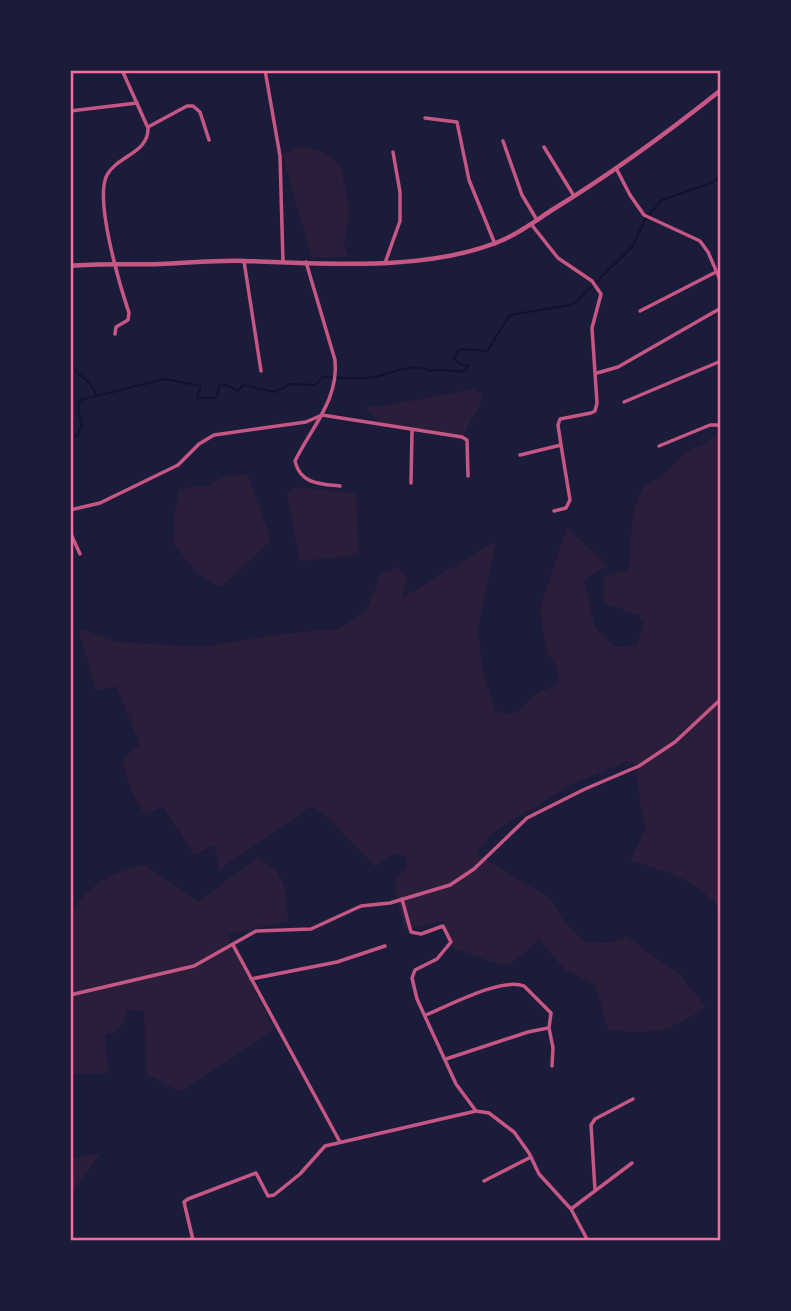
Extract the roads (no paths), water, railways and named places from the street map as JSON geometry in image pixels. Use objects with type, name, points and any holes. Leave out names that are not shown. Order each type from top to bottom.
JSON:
[{"type":"street","points":[[115,334],[117,327],[128,320],[129,313],[112,262],[104,206],[105,179],[111,169],[145,143],[149,133],[122,70]]},
{"type":"street","points":[[265,70],[279,156],[283,262]]},
{"type":"street","points":[[70,266],[112,262],[385,263],[427,260],[495,244],[574,197],[721,90]]},
{"type":"street","points":[[70,111],[137,103]]},
{"type":"street","points":[[148,127],[187,106],[193,106],[200,112],[209,140]]},
{"type":"street","points":[[425,118],[457,122],[469,180],[495,244]]},
{"type":"street","points":[[503,141],[522,195],[537,220]]},
{"type":"street","points":[[544,147],[574,197]]},
{"type":"street","points":[[385,263],[400,221],[400,192],[393,152]]},
{"type":"street","points":[[616,168],[644,215],[700,241],[708,252],[721,282]]},
{"type":"street","points":[[531,224],[558,258],[592,281],[601,300],[592,328],[597,404],[595,411],[560,419],[558,425],[570,500],[566,508],[554,511]]},
{"type":"street","points":[[244,261],[261,371]]},
{"type":"street","points":[[306,262],[335,360],[336,372],[322,415],[295,461],[297,471],[303,478],[316,484],[340,486]]},
{"type":"street","points":[[640,311],[716,272]]},
{"type":"street","points":[[597,373],[618,367],[721,309]]},
{"type":"street","points":[[624,402],[721,361]]},
{"type":"street","points":[[70,510],[100,503],[178,465],[199,444],[214,435],[306,422],[322,415],[462,437],[467,440],[468,476]]},
{"type":"street","points":[[659,446],[710,425],[721,425]]},
{"type":"street","points":[[411,483],[412,431]]},
{"type":"street","points":[[520,455],[561,445]]},
{"type":"street","points":[[70,532],[79,552],[73,552]]},
{"type":"street","points":[[70,995],[194,966],[256,931],[311,929],[361,906],[437,890],[474,869],[527,818],[639,766],[675,742],[721,699]]},
{"type":"street","points":[[402,899],[411,932],[421,934],[443,926],[451,942],[437,959],[412,974],[417,999],[456,1084],[476,1111]]},
{"type":"street","points":[[233,945],[340,1142]]},
{"type":"street","points":[[251,979],[337,962],[385,946]]},
{"type":"street","points":[[426,1015],[485,991],[519,984],[529,988],[551,1013],[549,1028],[553,1048],[552,1066]]},
{"type":"street","points":[[446,1059],[528,1031],[549,1028]]},
{"type":"street","points":[[595,1190],[591,1125],[595,1119],[633,1099]]},
{"type":"street","points":[[193,1240],[184,1202],[256,1173],[268,1196],[274,1195],[300,1174],[326,1146],[476,1111],[489,1113],[513,1132],[531,1157],[539,1174],[571,1209],[588,1241]]},
{"type":"street","points":[[484,1181],[531,1157]]},
{"type":"street","points":[[571,1209],[632,1163]]},
{"type":"waterway","points":[[70,441],[78,434],[82,425],[78,410],[80,400],[165,379],[201,386],[197,398],[216,398],[219,386],[227,385],[238,391],[243,385],[275,392],[290,384],[316,385],[322,377],[367,378],[407,368],[465,371],[468,366],[458,363],[454,358],[459,349],[487,351],[510,315],[576,302],[632,247],[645,220],[662,200],[714,182],[721,174]]},
{"type":"waterway","points":[[70,358],[74,369],[90,384],[96,395]]},
{"type":"waterway","points":[[715,1241],[721,1238]]}]
